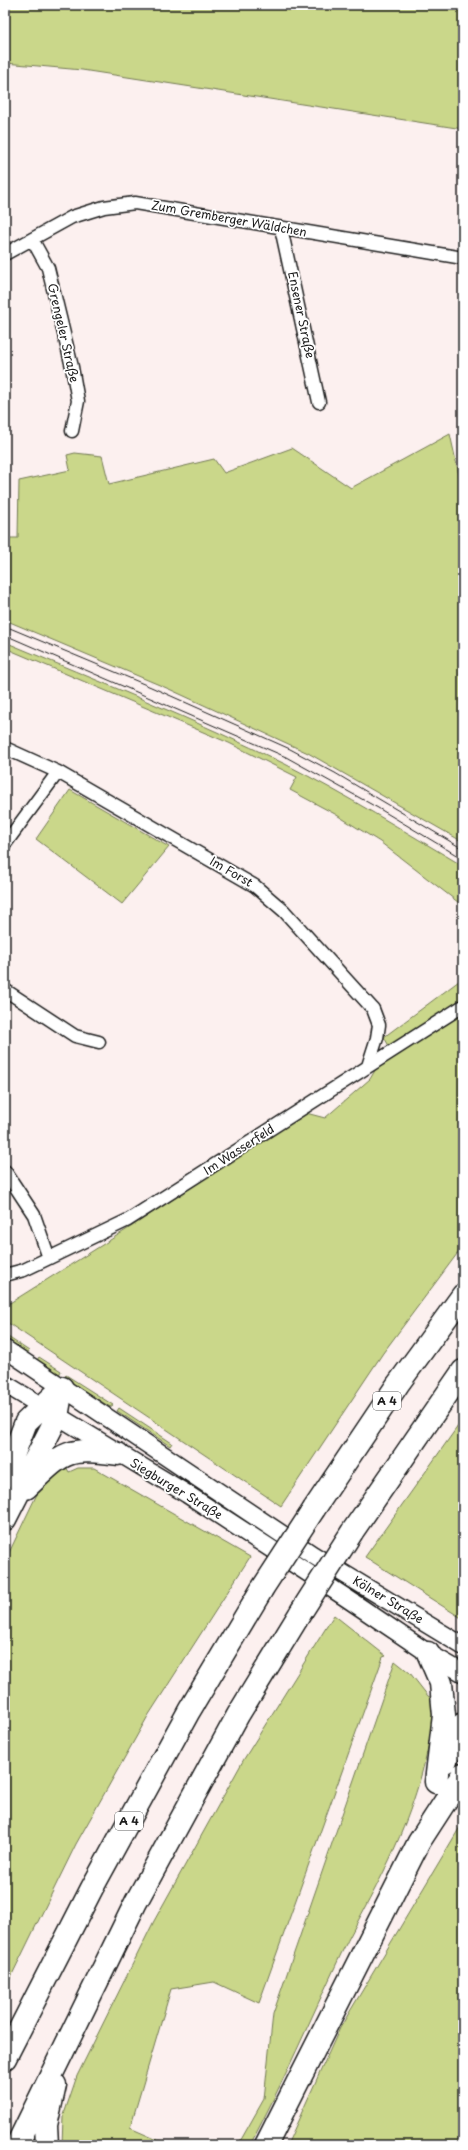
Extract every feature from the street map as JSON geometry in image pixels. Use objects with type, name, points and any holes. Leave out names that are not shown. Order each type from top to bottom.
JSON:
[{"type":"highway","name":"A 4","points":[[5,2058],[111,1854],[189,1711],[262,1589],[398,1384],[463,1295]]},
{"type":"highway","points":[[17,2145],[63,2048],[136,1902],[238,1715],[352,1532],[463,1371]]},
{"type":"highway","points":[[9,1509],[49,1412],[62,1388]]},
{"type":"highway","points":[[5,1476],[26,1422],[49,1412]]},
{"type":"highway","points":[[9,1509],[50,1465],[65,1454],[79,1450],[118,1454]]},
{"type":"highway","points":[[428,1653],[441,1683],[444,1715],[454,1781]]},
{"type":"highway","points":[[266,2145],[419,1842],[454,1781],[463,1724]]},
{"type":"highway","points":[[46,2145],[46,2125],[63,2048]]},
{"type":"main road","name":"Siegburger Straße","points":[[5,1350],[313,1555]]},
{"type":"main road","name":"Siegburger Straße","points":[[5,1384],[118,1454],[187,1494],[345,1597]]},
{"type":"main road","name":"Kölner Straße","points":[[313,1555],[463,1646]]},
{"type":"main road","name":"Kölner Straße","points":[[345,1597],[428,1653],[463,1673]]},
{"type":"street","name":"Zum Gremberger Wäldchen","points":[[5,254],[72,217],[104,207],[135,203],[463,258]]},
{"type":"street","name":"Ensener Straße","points":[[281,228],[319,402]]},
{"type":"street","name":"Grengeler Straße","points":[[32,239],[48,268],[72,367],[78,401],[72,431]]},
{"type":"street","name":"Im Forst","points":[[5,748],[58,772],[255,886],[284,912],[373,1009],[379,1025],[377,1038],[368,1066]]},
{"type":"street","points":[[5,844],[58,772]]},
{"type":"street","points":[[5,990],[75,1036],[86,1040],[99,1042]]},
{"type":"street","name":"Im Wasserfeld","points":[[5,1275],[24,1270],[128,1220],[463,1006]]},
{"type":"street","points":[[5,1171],[34,1215],[49,1258]]},
{"type":"green space","points":[[5,5],[463,5],[463,129],[82,70],[5,63]]},
{"type":"green space","points":[[450,434],[461,484],[463,533],[463,842],[308,753],[169,689],[5,620],[5,538],[18,538],[19,481],[70,470],[67,455],[75,453],[102,456],[109,484],[214,459],[224,473],[292,448],[351,488]]},
{"type":"green space","points":[[5,642],[216,731],[285,764],[353,801],[463,866],[463,906],[380,842],[335,814],[290,790],[297,777],[229,743],[5,648]]},
{"type":"green space","points":[[70,790],[169,847],[122,904],[36,839]]},
{"type":"green space","points":[[463,978],[463,999],[389,1046],[384,1037]]},
{"type":"green space","points":[[463,1014],[463,1246],[383,1353],[281,1506],[5,1321],[5,1306],[126,1230],[306,1113],[325,1118],[370,1079],[377,1067]]},
{"type":"green space","points":[[5,1335],[29,1351],[27,1354],[5,1339]]},
{"type":"green space","points":[[39,1357],[61,1371],[59,1375],[37,1360]]},
{"type":"green space","points":[[66,1375],[113,1405],[110,1407],[64,1378]]},
{"type":"green space","points":[[119,1408],[172,1443],[170,1446],[117,1411]]},
{"type":"green space","points":[[463,1419],[463,1619],[365,1557]]},
{"type":"green space","points":[[64,1463],[69,1472],[78,1468],[94,1468],[250,1557],[148,1716],[76,1844],[5,1989],[5,1561],[38,1492],[50,1474]]},
{"type":"green space","points":[[334,1615],[386,1656],[383,1657],[259,2003],[214,1982],[171,1989],[130,2128],[169,2145],[62,2145],[63,2117],[77,2076],[154,1921],[244,1759]]},
{"type":"green space","points":[[395,1661],[410,1673],[428,1696],[435,1700],[430,1737],[422,1774],[410,1810],[390,1859],[341,1954],[262,2122],[250,2145],[238,2145],[264,2099],[273,2014]]},
{"type":"green space","points":[[463,1822],[463,2145],[287,2145],[340,2028]]},
{"type":"tram line","points":[[5,626],[151,687],[290,749],[335,773],[463,849]]},
{"type":"tram line","points":[[5,635],[286,757],[378,808],[463,859]]}]
